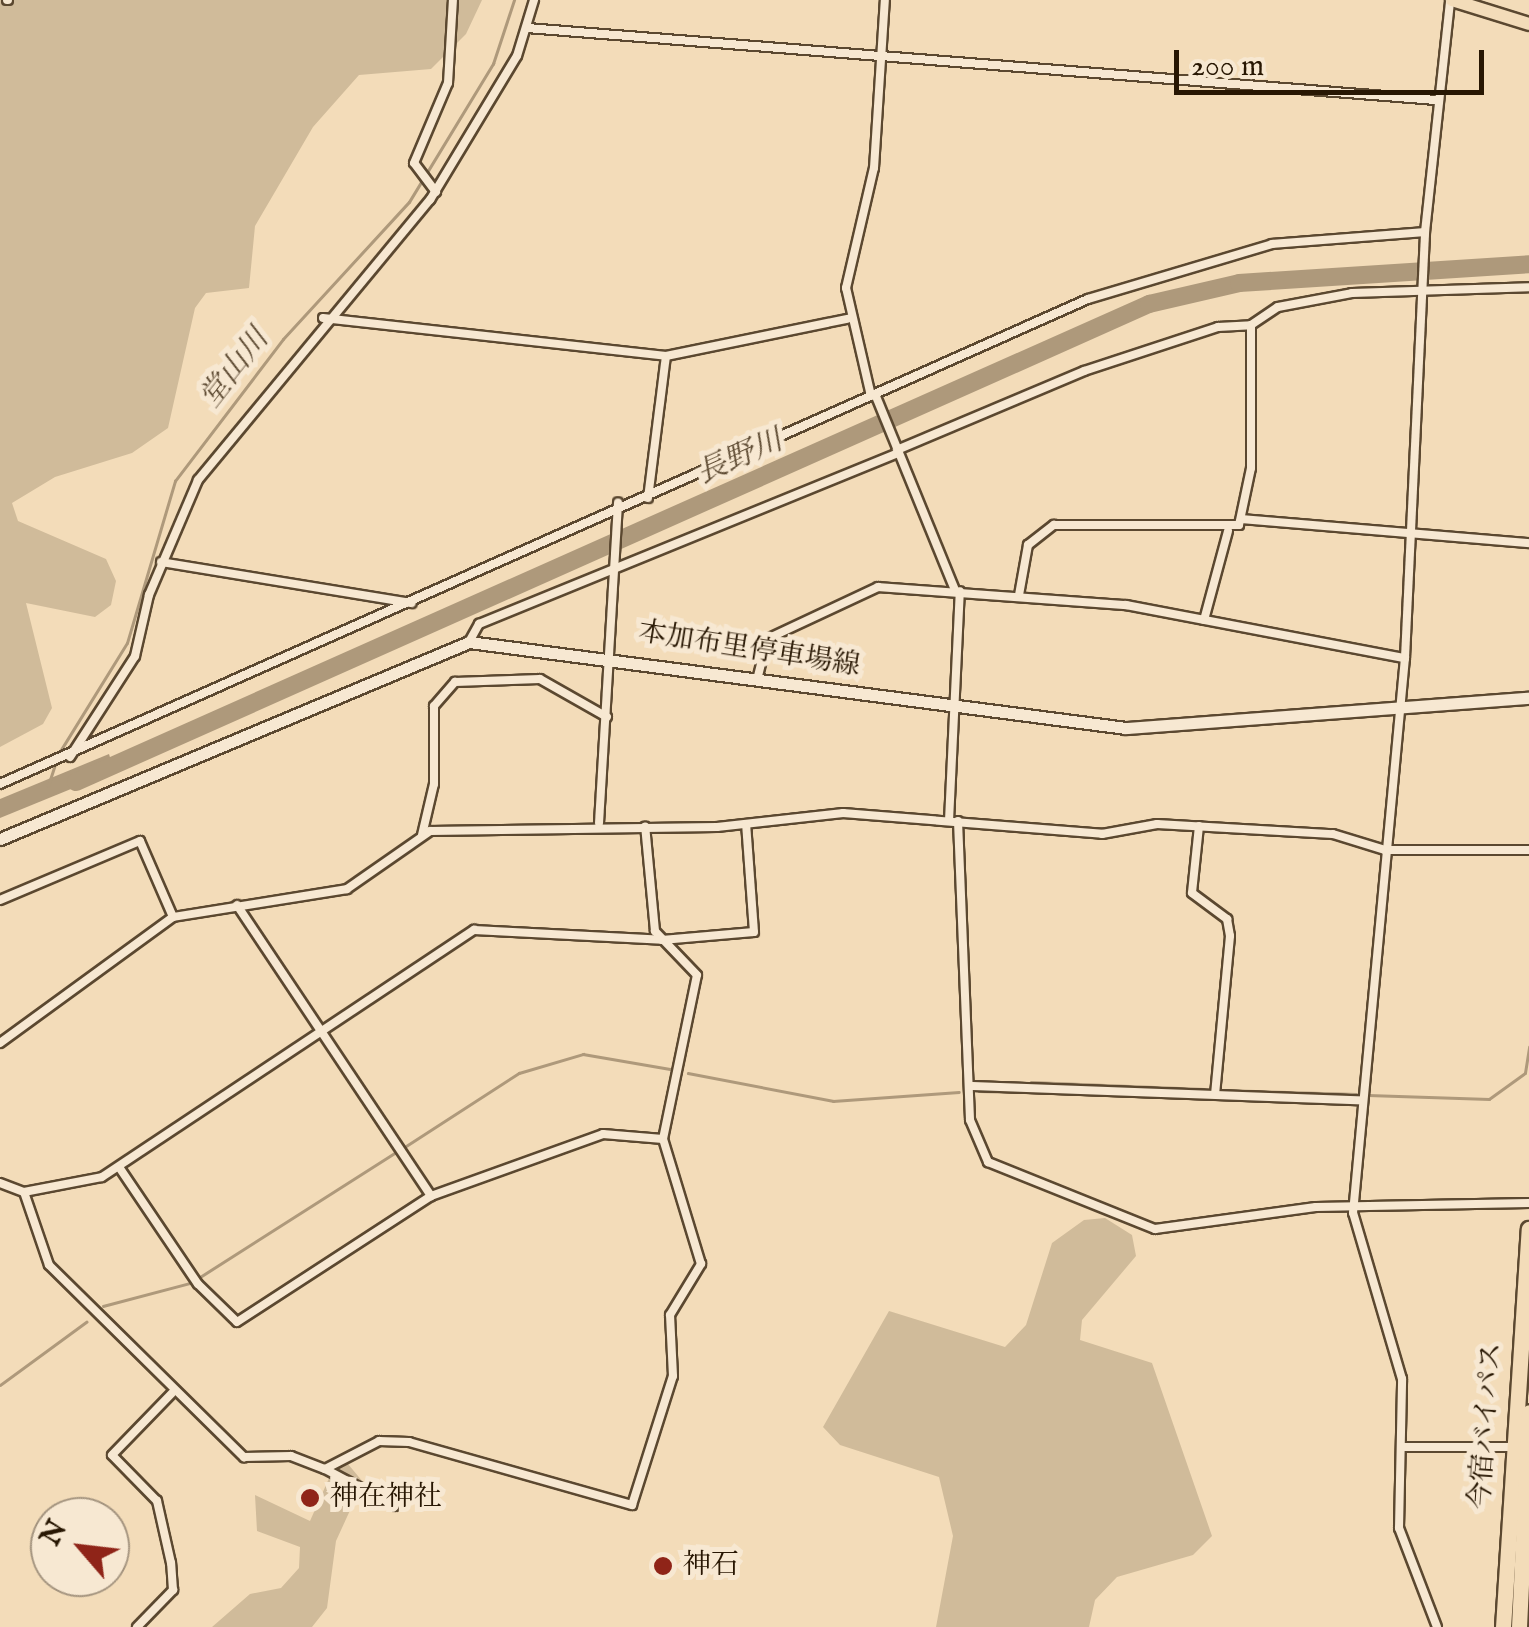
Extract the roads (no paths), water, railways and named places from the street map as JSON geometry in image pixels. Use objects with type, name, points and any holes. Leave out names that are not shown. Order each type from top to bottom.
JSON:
[{"type":"highway","name":"今宿バイパス","points":[[1503,1627],[1508,1448],[1529,1229]]},
{"type":"highway","name":"今宿バイパス","points":[[1519,1627],[1529,1412]]},
{"type":"main road","points":[[1451,0],[1529,24]]},
{"type":"main road","name":"本加布里停車場線","points":[[0,839],[470,642],[609,654],[950,708],[1126,728],[1529,698]]},
{"type":"street","points":[[436,192],[414,162],[448,83],[454,0]]},
{"type":"street","points":[[70,757],[135,656],[161,562],[198,480],[323,318],[436,192],[527,28],[534,0]]},
{"type":"street","points":[[885,0],[884,58],[848,319],[873,396],[958,590],[950,708],[953,821],[970,1120],[988,1162],[1116,1218],[1182,1231],[1316,1207],[1353,1213],[1529,1203]]},
{"type":"street","points":[[1437,1627],[1399,1528],[1402,1379],[1353,1213],[1360,1100],[1405,658],[1425,232],[1436,100],[1451,0]]},
{"type":"street","points":[[527,28],[1436,100]]},
{"type":"street","points":[[0,784],[70,757],[412,603],[618,503],[648,498],[873,396],[1188,265],[1272,244],[1425,232]]},
{"type":"street","points":[[470,642],[479,624],[614,563],[1098,366],[1218,326],[1251,325],[1278,307],[1422,289],[1529,287]]},
{"type":"street","points":[[323,318],[666,356],[848,319]]},
{"type":"street","points":[[1242,519],[1251,325]]},
{"type":"street","points":[[648,498],[666,356]]},
{"type":"street","points":[[599,823],[618,503]]},
{"type":"street","points":[[1204,620],[1228,531],[1242,519],[1529,542]]},
{"type":"street","points":[[1019,595],[1026,550],[1054,525],[1132,520],[1228,531]]},
{"type":"street","points":[[161,562],[412,603]]},
{"type":"street","points":[[758,676],[767,640],[804,616],[878,587],[1019,595],[1204,620],[1405,658]]},
{"type":"street","points":[[422,835],[434,706],[455,682],[540,679],[607,717]]},
{"type":"street","points":[[0,1043],[173,916],[346,889],[422,835],[599,823],[746,824],[812,813],[1102,834],[1199,826],[1333,834],[1385,850],[1529,850]]},
{"type":"street","points":[[0,1183],[24,1192],[119,1167],[474,930],[662,940],[754,932],[746,824]]},
{"type":"street","points":[[324,1469],[378,1442],[409,1442],[632,1505],[673,1376],[670,1315],[701,1264],[663,1139],[698,992],[689,962],[662,940],[644,826]]},
{"type":"street","points":[[1199,826],[1192,893],[1227,919],[1230,936],[1215,1094]]},
{"type":"street","points":[[0,900],[140,841],[173,916]]},
{"type":"street","points":[[236,904],[431,1196]]},
{"type":"street","points":[[970,1086],[1360,1100]]},
{"type":"street","points":[[119,1167],[198,1284],[238,1322],[431,1196],[602,1134],[663,1139]]},
{"type":"street","points":[[24,1192],[41,1255],[172,1393],[244,1457],[290,1456],[395,1506]]},
{"type":"street","points":[[138,1627],[173,1590],[171,1563],[157,1501],[112,1455],[172,1393]]},
{"type":"street","points":[[1402,1447],[1508,1448]]},
{"type":"waterway","name":"堂山川","points":[[59,753],[127,643],[175,481],[283,339],[409,202],[493,64],[514,0]]},
{"type":"waterway","name":"長野川","points":[[76,782],[1149,304],[1239,283],[1529,264]]},
{"type":"waterway","name":"堂山川","points":[[48,786],[56,761]]},
{"type":"waterway","points":[[1368,1095],[1489,1099],[1525,1073],[1529,1047]]},
{"type":"waterway","points":[[403,1148],[519,1073],[583,1054],[670,1069]]},
{"type":"waterway","points":[[688,1073],[833,1101],[959,1092]]},
{"type":"waterway","points":[[1031,1082],[1204,1089]]},
{"type":"waterway","points":[[1223,1090],[1356,1094]]},
{"type":"waterway","points":[[979,1091],[1020,1092]]},
{"type":"waterway","points":[[200,1277],[396,1152]]},
{"type":"waterway","points":[[103,1306],[190,1283]]},
{"type":"waterway","points":[[0,1385],[86,1322]]},
{"type":"place","name":"神在神社","points":[[310,1498]]},
{"type":"place","name":"神石","points":[[663,1566]]}]
